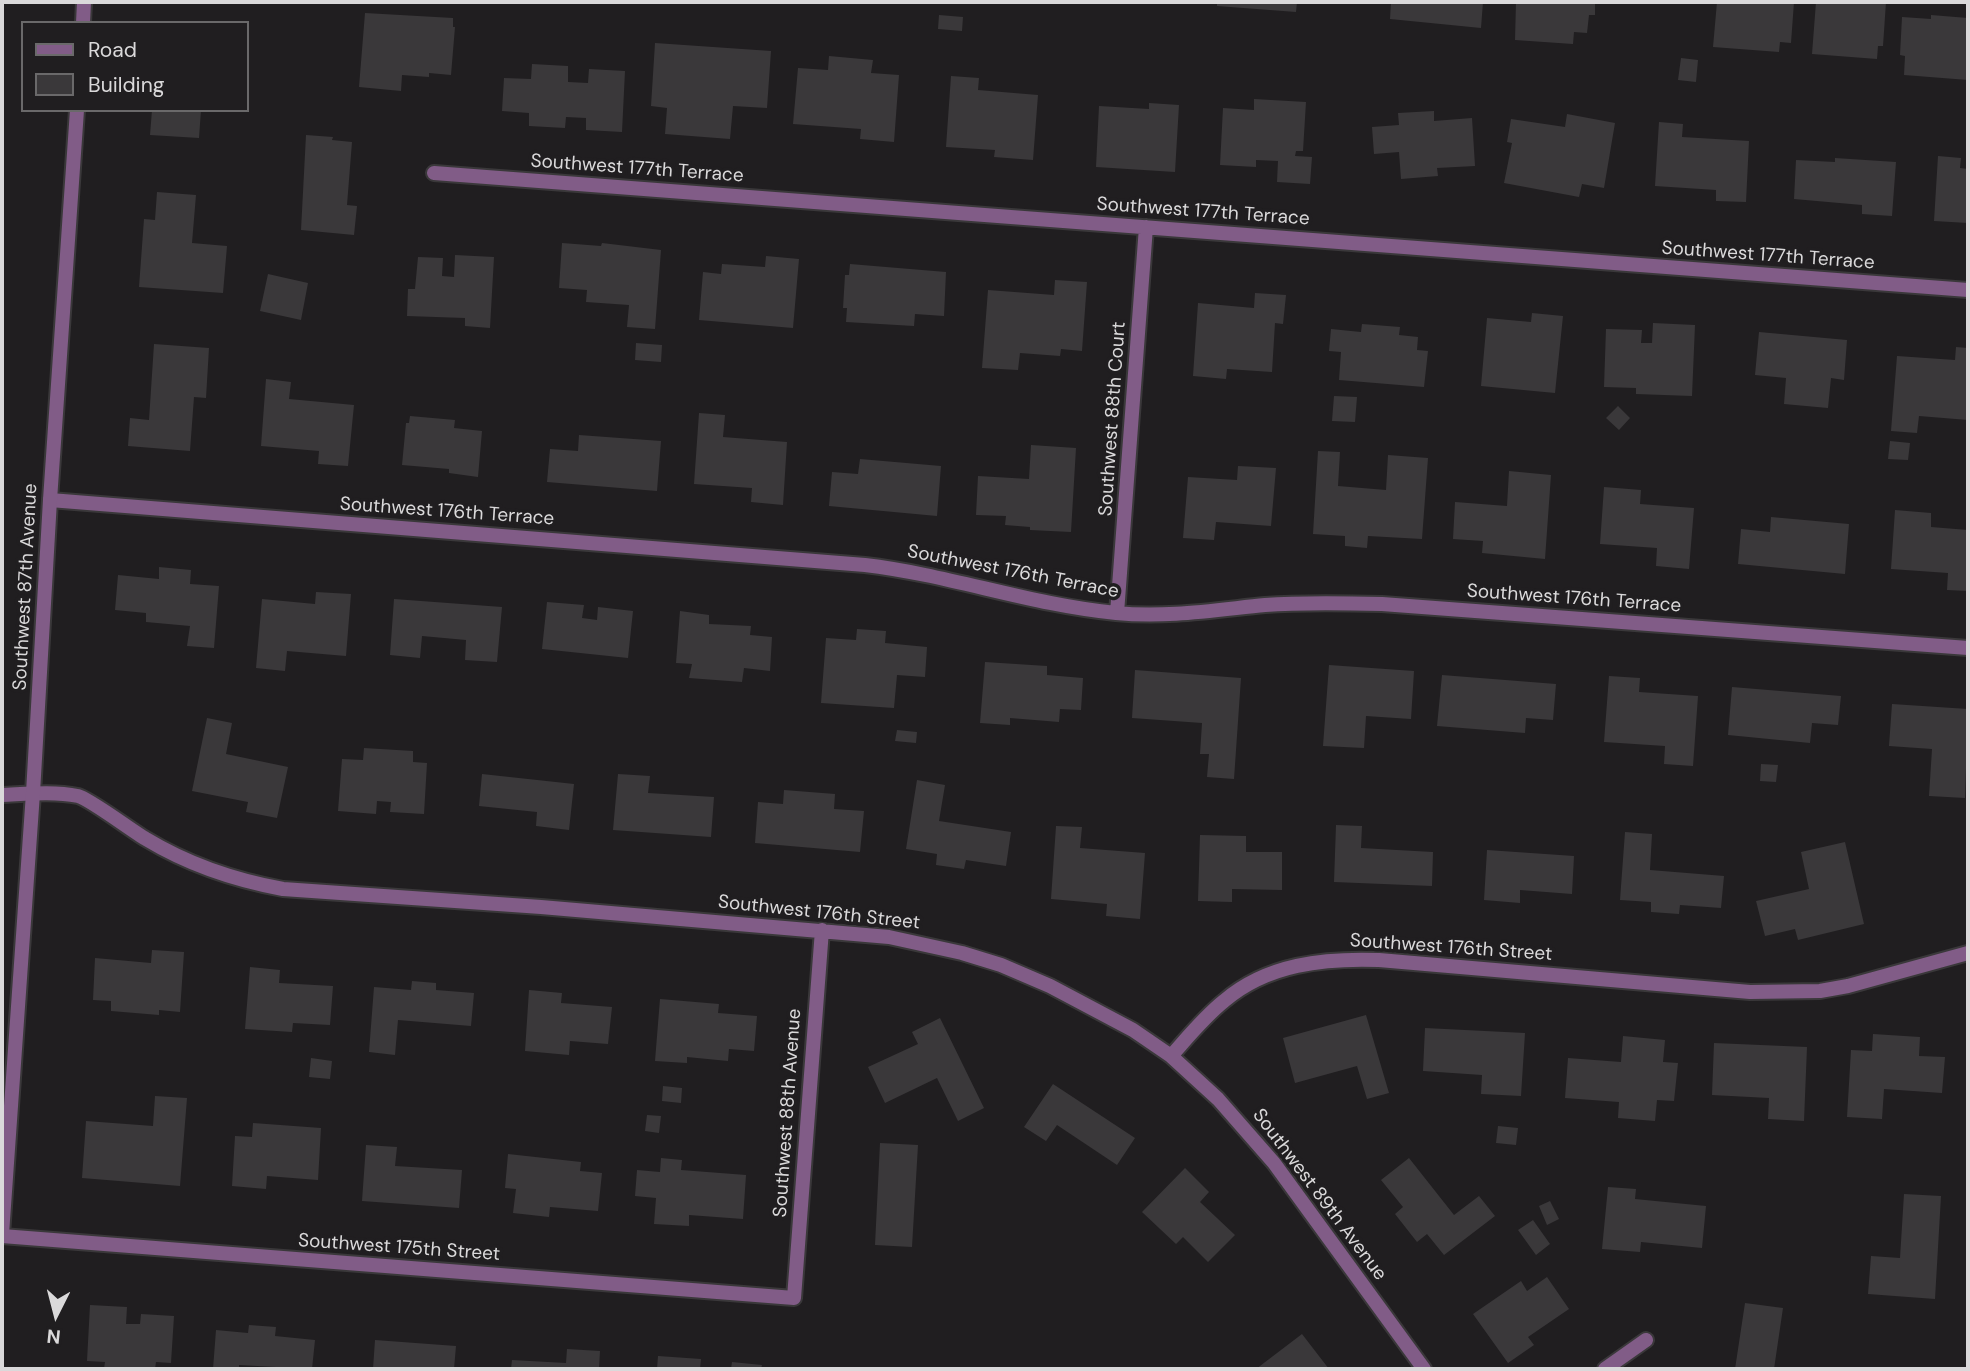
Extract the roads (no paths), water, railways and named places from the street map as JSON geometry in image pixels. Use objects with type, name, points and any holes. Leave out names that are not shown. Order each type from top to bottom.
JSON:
[{"type":"street","points":[[83,21],[84,2]]},
{"type":"street","name":"Southwest 87th Avenue","points":[[2,1235],[77,112]]},
{"type":"street","name":"Southwest 177th Terrace","points":[[434,173],[1968,290]]},
{"type":"street","name":"Southwest 88th Court","points":[[1117,613],[1146,227]]},
{"type":"street","name":"Southwest 176th Terrace","points":[[50,500],[865,565],[909,570],[1042,601],[1117,613],[1189,613],[1298,603],[1382,604],[1968,648]]},
{"type":"street","name":"Southwest 176th Street","points":[[2,795],[33,793],[80,796],[131,831],[187,862],[220,875],[273,887],[320,893],[541,907],[822,930],[889,937],[923,944],[1001,965],[1093,1007],[1171,1056],[1224,1000],[1278,970],[1308,963],[1350,959],[1378,960],[1788,993],[1848,986],[1968,953]]},
{"type":"street","name":"Southwest 88th Avenue","points":[[794,1298],[822,930]]},
{"type":"street","name":"Southwest 89th Avenue","points":[[1171,1056],[1218,1099],[1256,1142],[1424,1369]]},
{"type":"street","name":"Southwest 175th Street","points":[[2,1235],[794,1298]]},
{"type":"street","points":[[1605,1369],[1646,1340]]}]
